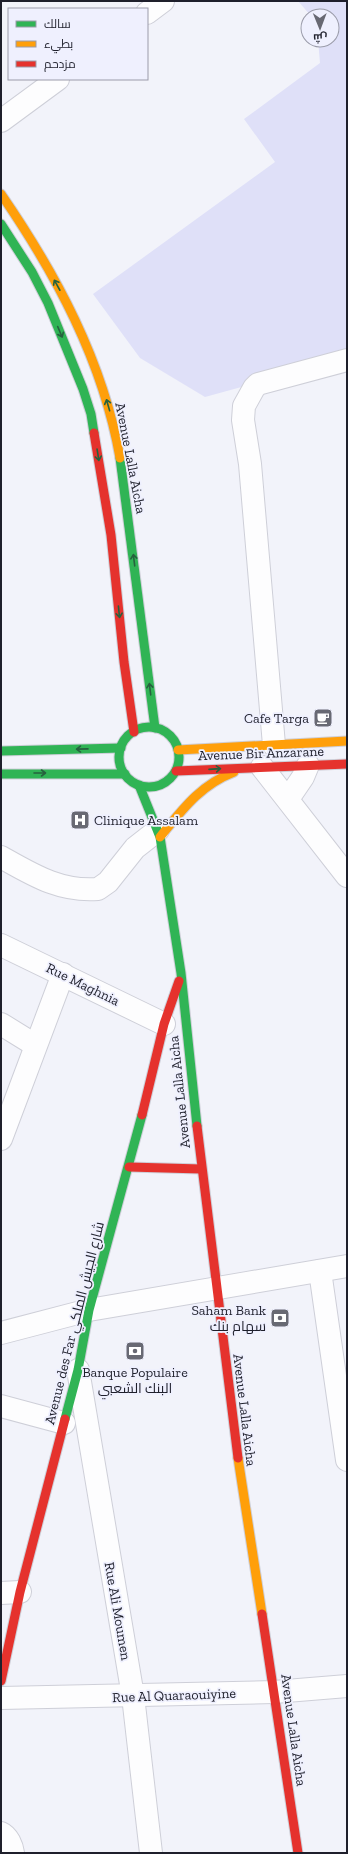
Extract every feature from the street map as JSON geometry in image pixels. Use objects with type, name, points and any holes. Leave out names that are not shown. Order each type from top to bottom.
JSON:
[{"type":"main road","name":"Avenue Lalla Aicha","points":[[1,194],[30,235],[64,297],[83,337],[106,400],[114,428],[124,481],[155,728]]},
{"type":"main road","points":[[1,224],[32,272],[48,303],[83,389],[91,414],[111,535],[124,662],[134,732]]},
{"type":"main road","points":[[144,728],[155,728],[170,736],[178,750],[179,761],[176,771],[161,789],[140,785],[131,781],[124,774],[120,761],[121,748],[124,741],[134,732],[144,728]]},
{"type":"main road","name":"Avenue Bir Anzarane","points":[[178,750],[347,741]]},
{"type":"main road","points":[[1,750],[121,748]]},
{"type":"main road","name":"Avenue Bir Anzarane","points":[[176,771],[347,764]]},
{"type":"main road","points":[[159,831],[200,790],[217,779],[256,767]]},
{"type":"main road","points":[[1,774],[124,774]]},
{"type":"main road","points":[[140,785],[148,811],[159,831]]},
{"type":"main road","points":[[159,831],[160,808]]},
{"type":"main road","name":"Avenue Lalla Aicha","points":[[159,831],[181,973],[201,1169],[237,1455],[298,1853]]},
{"type":"main road","name":"Avenue des Far شارع الجيش الملكي","points":[[1,1681],[10,1593],[64,1423],[78,1370],[89,1310],[129,1168],[164,1024],[181,973]]},
{"type":"main road","points":[[129,1168],[201,1169]]},
{"type":"street","points":[[148,12],[163,1]]},
{"type":"street","points":[[1,121],[57,80]]},
{"type":"street","points":[[274,745],[250,464],[243,412],[250,394],[258,384],[347,360]]},
{"type":"street","points":[[288,799],[303,777],[308,765]]},
{"type":"street","points":[[256,767],[288,799],[347,876]]},
{"type":"street","points":[[1,857],[51,884],[98,889],[108,882],[135,848],[159,831]]},
{"type":"street","name":"Rue Maghnia","points":[[1,945],[164,1024]]},
{"type":"street","points":[[1,1139],[6,1110],[35,1045],[63,974]]},
{"type":"street","points":[[1,1024],[35,1045]]},
{"type":"street","points":[[1,1332],[89,1310],[347,1266]]},
{"type":"street","points":[[320,1271],[347,1460]]},
{"type":"street","name":"Rue Ali Moumen","points":[[78,1370],[133,1696],[151,1853]]},
{"type":"street","points":[[1,1406],[64,1423]]},
{"type":"street","name":"Rue Al Quaraouiyine","points":[[1,1698],[274,1692],[347,1686]]},
{"type":"street","points":[[1,1833],[4,1834],[13,1853]]},
{"type":"shaded area","points":[[298,1],[347,1],[347,358],[205,397],[140,358],[93,294],[275,162],[244,119],[320,63],[319,48],[340,48],[340,8],[304,8]]},
{"type":"traffic: fast","points":[[1,224],[32,272],[48,303],[83,389],[91,414],[94,433]]},
{"type":"traffic: fast","points":[[120,458],[155,728]]},
{"type":"traffic: fast","points":[[149,727],[165,732],[170,736],[174,741],[179,757],[174,773],[170,778],[165,782],[149,787],[133,782],[128,778],[124,773],[119,757],[124,741],[128,736],[133,732],[149,727]]},
{"type":"traffic: fast","points":[[1,751],[121,748]]},
{"type":"traffic: fast","points":[[1,774],[125,774]]},
{"type":"traffic: fast","points":[[139,785],[160,837],[181,973],[197,1126]]},
{"type":"traffic: fast","points":[[65,1419],[78,1370],[89,1310],[142,1115]]},
{"type":"traffic: slow","points":[[1,194],[40,255],[75,320],[102,387],[120,458]]},
{"type":"traffic: slow","points":[[178,750],[347,741]]},
{"type":"traffic: slow","points":[[160,837],[192,799],[201,791],[222,777],[234,772]]},
{"type":"traffic: slow","points":[[238,1458],[262,1614]]},
{"type":"traffic: jam","points":[[94,433],[111,535],[124,662],[134,732]]},
{"type":"traffic: jam","points":[[176,771],[347,764]]},
{"type":"traffic: jam","points":[[142,1115],[164,1024],[179,981]]},
{"type":"traffic: jam","points":[[197,1126],[238,1458]]},
{"type":"traffic: jam","points":[[129,1167],[201,1169]]},
{"type":"traffic: jam","points":[[1,1681],[20,1592],[65,1419]]},
{"type":"traffic: jam","points":[[262,1614],[298,1853]]},
{"type":"place","name":"Cafe Targa","points":[[323,718]]},
{"type":"place","name":"Clinique Assalam","points":[[80,820]]},
{"type":"place","name":"Saham Bank سهام بنك","points":[[280,1318]]},
{"type":"place","name":"Banque Populaire البنك الشعبي","points":[[135,1351]]}]
